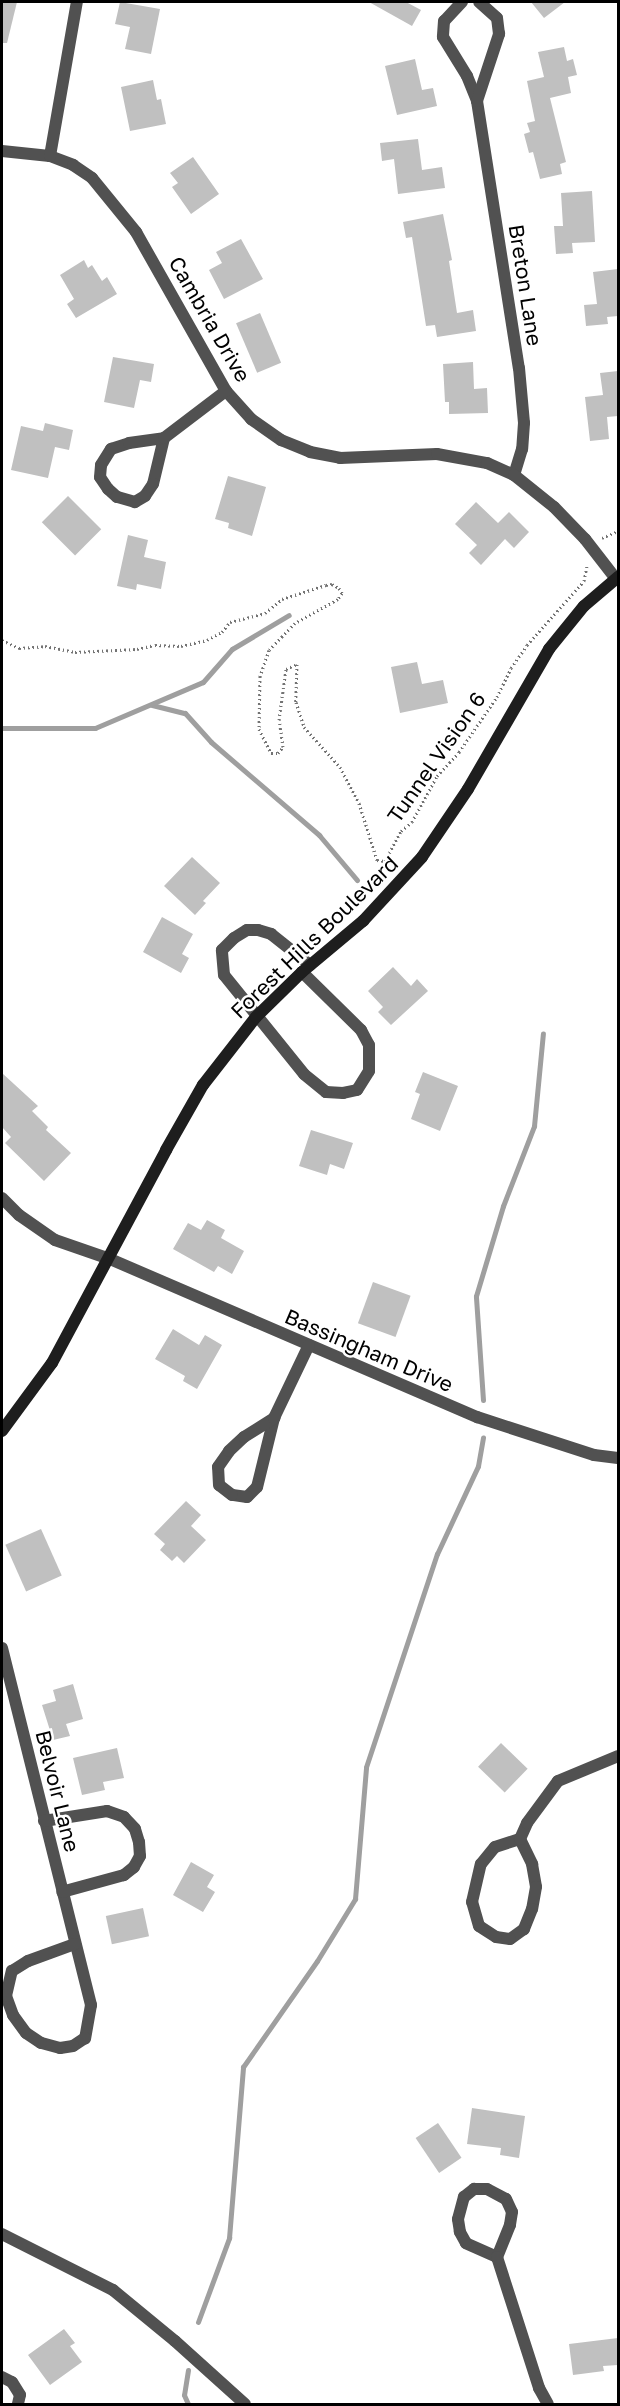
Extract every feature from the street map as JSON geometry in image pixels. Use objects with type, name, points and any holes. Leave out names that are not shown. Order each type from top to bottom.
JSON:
[{"type":"main road","name":"Forest Hills Boulevard","points":[[2,1431],[52,1363],[203,1085],[256,1017],[306,969],[363,921],[422,857],[468,789],[549,650],[584,606],[617,578]]},
{"type":"street","points":[[50,156],[77,2]]},
{"type":"street","name":"Breton Lane","points":[[462,2],[444,21],[444,38],[467,76],[477,101],[519,368],[524,423],[522,449],[514,475]]},
{"type":"street","name":"Breton Lane","points":[[477,101],[499,34],[497,18],[479,2]]},
{"type":"street","name":"Cambria Drive","points":[[2,152],[50,156],[73,165],[92,178],[116,204],[136,232],[226,391],[251,419],[281,440],[310,452],[340,458],[437,454],[487,463],[514,475],[554,507],[585,539],[617,578]]},
{"type":"street","points":[[164,438],[153,484],[145,496],[135,502],[117,497],[108,489],[100,477],[101,465],[111,449],[129,443],[164,438],[226,391]]},
{"type":"street","points":[[247,930],[271,934],[306,969],[361,1030],[369,1045],[369,1071],[361,1087],[343,1094],[326,1092],[303,1074],[224,975],[222,950],[234,938],[247,930]]},
{"type":"street","name":"Bassingham Drive","points":[[2,1198],[19,1215],[55,1240],[110,1258],[477,1417],[594,1455],[618,1458]]},
{"type":"street","points":[[274,1418],[244,1437],[229,1451],[218,1467],[219,1485],[232,1495],[248,1497],[257,1487],[274,1418],[309,1345]]},
{"type":"street","name":"Belvoir Lane","points":[[2,1648],[91,2005],[90,2022],[85,2038],[74,2046],[60,2048],[41,2043],[26,2032],[13,2015],[6,1996],[12,1971],[28,1961],[75,1944]]},
{"type":"street","points":[[520,1839],[532,1864],[536,1887],[532,1909],[524,1929],[510,1939],[496,1937],[479,1926],[472,1902],[474,1885],[481,1864],[495,1847],[520,1839],[527,1823],[558,1781],[618,1756]]},
{"type":"street","points":[[44,1821],[107,1811],[124,1817],[135,1829],[140,1842],[140,1856],[134,1867],[124,1875],[62,1892]]},
{"type":"street","points":[[497,2258],[466,2243],[460,2232],[458,2219],[464,2197],[474,2189],[487,2189],[506,2199],[512,2212],[510,2225],[497,2258],[539,2388],[548,2404]]},
{"type":"street","points":[[2,2234],[113,2290],[175,2341],[245,2404]]},
{"type":"street","points":[[2,2377],[12,2382],[21,2395],[18,2404]]},
{"type":"path","points":[[600,539],[618,531]]},
{"type":"path","name":"Tunnel Vision 6","points":[[2,640],[19,648],[45,646],[75,652],[137,649],[155,645],[181,646],[207,640],[222,632],[230,622],[265,614],[282,599],[326,585],[332,584],[339,588],[342,593],[338,599],[295,623],[269,650],[260,676],[259,729],[271,753],[278,753],[283,747],[279,720],[286,669],[297,664],[296,702],[304,727],[340,767],[359,803],[377,860],[385,861],[401,831],[412,822],[437,776],[459,752],[497,697],[511,668],[527,645],[584,581],[589,562]]},
{"type":"building","points":[[2,2],[17,2],[7,43],[2,43]]},
{"type":"building","points":[[120,2],[160,9],[151,54],[125,49],[130,27],[115,24]]},
{"type":"building","points":[[369,2],[406,2],[421,10],[412,26]]},
{"type":"building","points":[[531,2],[565,2],[544,18]]},
{"type":"building","points":[[564,47],[567,61],[573,59],[577,75],[568,77],[571,93],[550,98],[566,162],[560,164],[562,174],[540,179],[533,152],[529,153],[524,134],[530,132],[527,123],[535,121],[527,81],[544,77],[538,52]]},
{"type":"building","points":[[415,59],[422,90],[433,88],[437,106],[397,115],[385,66]]},
{"type":"building","points":[[153,80],[157,100],[161,99],[166,124],[130,131],[121,87]]},
{"type":"building","points":[[418,139],[422,170],[442,167],[445,188],[398,194],[394,159],[382,161],[380,143]]},
{"type":"building","points":[[193,157],[219,194],[191,214],[172,187],[178,183],[170,173]]},
{"type":"building","points":[[592,191],[595,242],[572,243],[573,253],[556,254],[554,226],[563,226],[561,193]]},
{"type":"building","points":[[443,214],[452,260],[449,261],[457,313],[473,310],[476,331],[437,337],[435,325],[426,326],[412,237],[406,238],[403,222]]},
{"type":"building","points":[[241,239],[263,279],[224,299],[209,270],[222,263],[216,252]]},
{"type":"building","points":[[84,260],[88,268],[92,265],[102,281],[107,277],[117,294],[76,318],[67,304],[74,299],[60,275]]},
{"type":"building","points":[[618,269],[618,316],[607,317],[608,324],[586,326],[584,305],[597,304],[593,272]]},
{"type":"building","points":[[260,313],[281,363],[257,373],[236,323]]},
{"type":"building","points":[[113,357],[154,364],[151,382],[140,380],[134,408],[104,402]]},
{"type":"building","points":[[473,362],[474,389],[487,388],[488,413],[449,414],[449,402],[445,402],[443,364]]},
{"type":"building","points":[[618,371],[618,416],[607,417],[609,439],[590,441],[585,397],[603,395],[600,373]]},
{"type":"building","points":[[45,423],[73,430],[69,450],[55,447],[48,478],[11,470],[21,426],[43,431]]},
{"type":"building","points":[[228,476],[266,487],[252,536],[228,528],[229,523],[215,519]]},
{"type":"building","points":[[68,496],[101,529],[75,555],[42,522]]},
{"type":"building","points":[[476,502],[498,523],[509,512],[529,532],[514,548],[505,539],[481,565],[469,553],[477,545],[455,524]]},
{"type":"building","points":[[128,535],[148,540],[144,557],[166,562],[161,589],[137,584],[136,590],[117,586]]},
{"type":"building","points":[[417,662],[422,684],[443,680],[448,703],[400,713],[391,667]]},
{"type":"building","points":[[192,857],[220,883],[203,901],[206,903],[195,915],[164,886]]},
{"type":"building","points":[[162,917],[193,934],[182,954],[189,958],[181,973],[143,952]]},
{"type":"building","points":[[393,967],[411,986],[417,979],[428,991],[391,1025],[378,1012],[383,1007],[368,991]]},
{"type":"building","points":[[423,1072],[458,1086],[440,1131],[411,1119],[420,1094],[415,1092]]},
{"type":"building","points":[[2,1073],[38,1106],[32,1111],[48,1127],[46,1130],[71,1153],[44,1181],[5,1143],[11,1137],[2,1127]]},
{"type":"building","points":[[311,1130],[353,1143],[344,1169],[330,1164],[327,1175],[299,1166]]},
{"type":"building","points":[[207,1220],[225,1230],[221,1238],[244,1251],[232,1274],[218,1266],[214,1272],[173,1249],[188,1223],[201,1230]]},
{"type":"building","points":[[373,1282],[411,1296],[396,1337],[358,1323]]},
{"type":"building","points":[[173,1329],[199,1345],[205,1335],[222,1345],[197,1389],[183,1381],[185,1376],[155,1359]]},
{"type":"building","points":[[186,1501],[201,1515],[191,1526],[206,1540],[184,1563],[177,1556],[172,1561],[160,1550],[165,1544],[154,1534]]},
{"type":"building","points":[[41,1529],[62,1576],[26,1591],[5,1545]]},
{"type":"building","points":[[73,1684],[83,1719],[66,1724],[70,1736],[53,1740],[42,1705],[56,1701],[53,1690]]},
{"type":"building","points":[[501,1743],[528,1769],[505,1792],[478,1767]]},
{"type":"building","points":[[117,1748],[124,1778],[103,1782],[105,1790],[82,1795],[73,1758]]},
{"type":"building","points":[[191,1862],[214,1875],[207,1887],[215,1892],[203,1912],[173,1895]]},
{"type":"building","points":[[143,1908],[149,1936],[112,1944],[106,1916]]},
{"type":"building","points":[[472,2108],[525,2116],[519,2158],[500,2155],[501,2148],[467,2144]]},
{"type":"building","points":[[438,2123],[461,2158],[439,2173],[416,2138]]},
{"type":"building","points":[[64,2329],[75,2343],[70,2346],[82,2362],[50,2385],[28,2355]]},
{"type":"building","points":[[618,2338],[618,2365],[603,2366],[604,2371],[573,2375],[569,2344]]},
{"type":"waterway","points":[[2,728],[95,728],[203,682],[232,649],[289,615]]},
{"type":"waterway","points":[[152,705],[185,713],[211,742],[319,835],[357,880]]},
{"type":"waterway","points":[[483,1400],[476,1296],[503,1206],[534,1126],[543,1033]]},
{"type":"waterway","points":[[198,2322],[229,2238],[243,2067],[317,1961],[355,1899],[366,1767],[437,1554],[478,1466],[483,1437]]},
{"type":"waterway","points":[[188,2370],[184,2395],[188,2404]]}]
